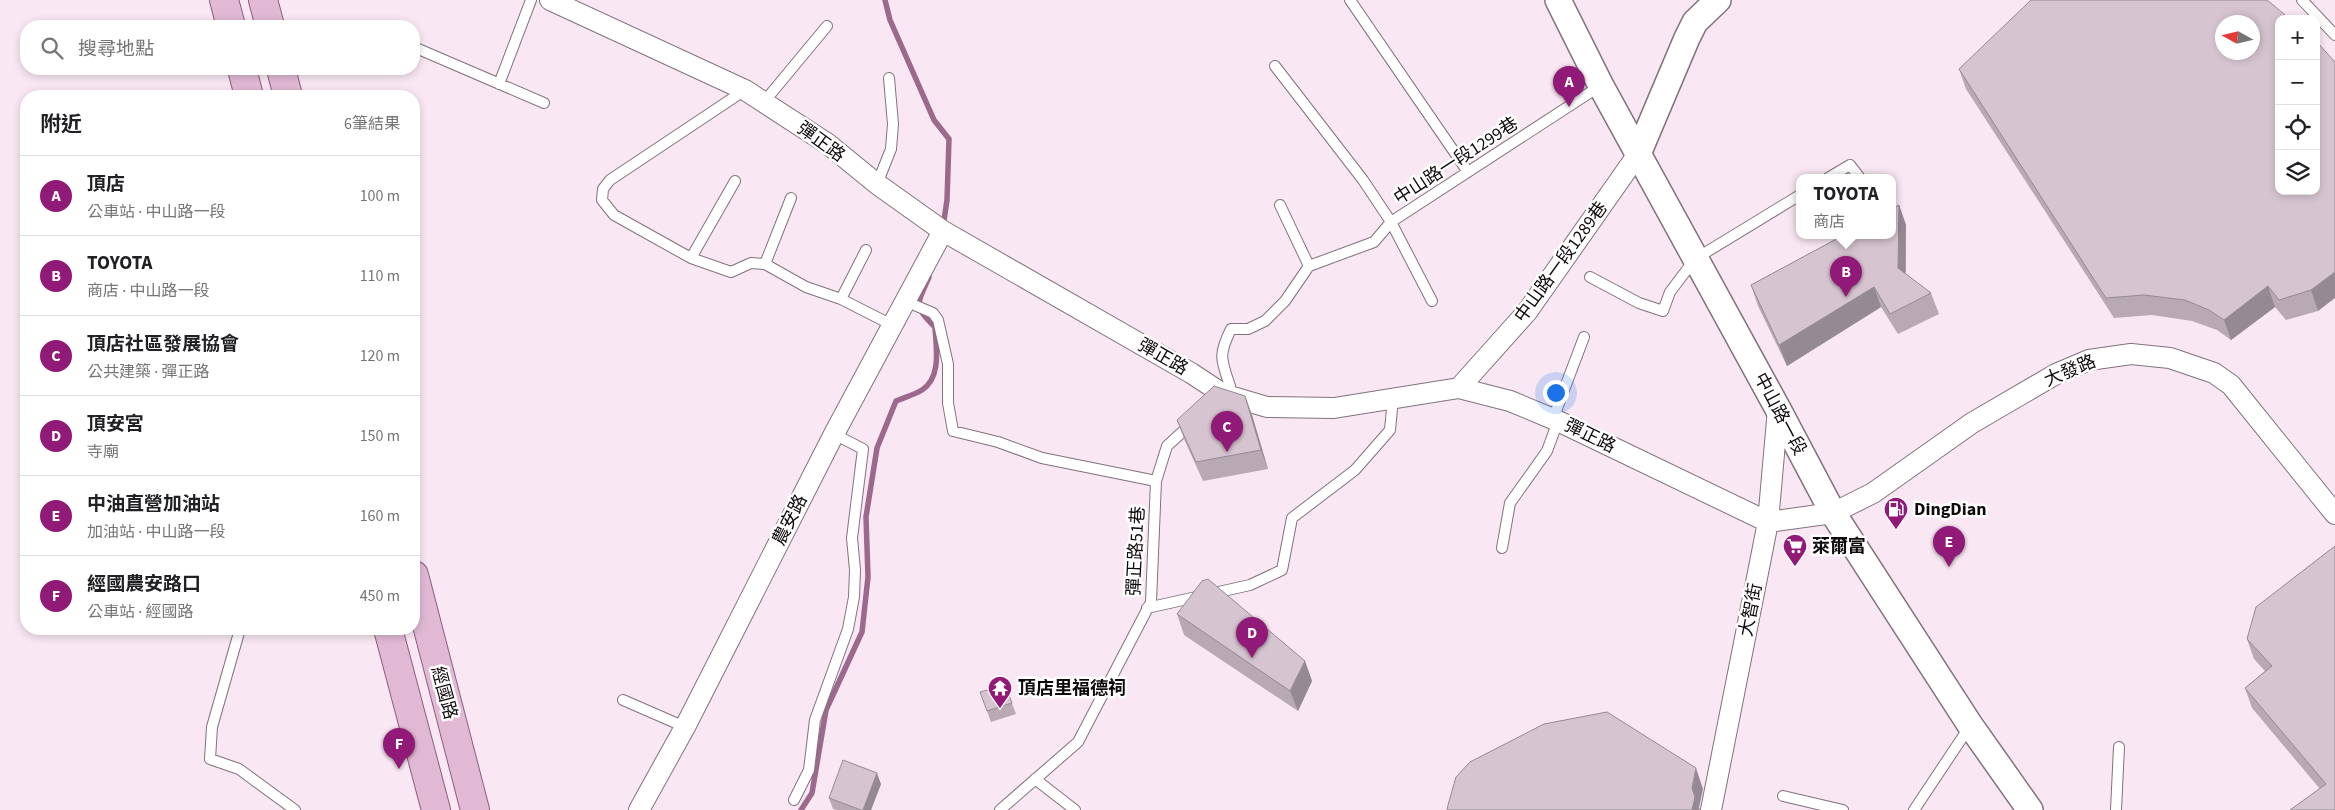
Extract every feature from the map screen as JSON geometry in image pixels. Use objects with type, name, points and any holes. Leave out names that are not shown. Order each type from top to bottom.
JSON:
[{"type":"main road","points":[[224,0],[229,20]]},
{"type":"main road","points":[[263,0],[268,20]]},
{"type":"main road","points":[[244,75],[247,90]]},
{"type":"main road","points":[[283,75],[286,90]]},
{"type":"main road","name":"經國路","points":[[420,598],[475,810]]},
{"type":"main road","points":[[390,635],[436,810]]},
{"type":"street","name":"彈正路","points":[[550,0],[745,90],[828,144],[877,184],[943,231],[1191,373],[1220,398],[1267,407],[1334,408],[1459,388],[1510,401],[1555,420],[1768,522]]},
{"type":"street","name":"中山路一段","points":[[1558,0],[1601,86],[1833,513],[1970,725],[2030,810]]},
{"type":"street","points":[[1638,154],[1687,38],[1696,22],[1718,0]]},
{"type":"street","name":"中山路一段1289巷","points":[[1459,388],[1527,312],[1638,154]]},
{"type":"street","name":"農安路","points":[[639,810],[685,727],[834,434],[943,231]]},
{"type":"street","name":"大發路","points":[[1833,513],[1873,493],[1972,423],[2056,374],[2089,360],[2130,354],[2170,358],[2195,365],[2214,373],[2231,385],[2335,514]]},
{"type":"street","name":"大智街","points":[[1710,810],[1768,522],[1778,409]]},
{"type":"street","points":[[1768,522],[1833,513]]},
{"type":"lane","points":[[499,84],[531,0]]},
{"type":"lane","points":[[1350,0],[1468,172]]},
{"type":"lane","points":[[2302,0],[2335,34]]},
{"type":"lane","points":[[764,102],[827,26]]},
{"type":"lane","points":[[420,50],[544,103]]},
{"type":"lane","name":"中山路一段1299巷","points":[[1275,66],[1363,180],[1391,222],[1601,86]]},
{"type":"lane","points":[[877,184],[891,149],[893,124],[889,78]]},
{"type":"lane","points":[[745,90],[610,180],[603,189],[602,200],[614,214],[691,258],[731,272],[751,263],[765,264],[806,287],[841,299],[892,326]]},
{"type":"lane","points":[[1835,174],[1850,165],[1857,174]]},
{"type":"lane","points":[[691,258],[735,181]]},
{"type":"lane","points":[[765,264],[791,198]]},
{"type":"lane","points":[[1590,277],[1639,303],[1663,311],[1670,292],[1695,259],[1796,198]]},
{"type":"lane","points":[[1280,205],[1309,266]]},
{"type":"lane","points":[[1220,398],[1230,386],[1220,358],[1231,329],[1248,328],[1265,321],[1284,301],[1309,266],[1374,242],[1391,222],[1432,301]]},
{"type":"lane","points":[[841,299],[866,250]]},
{"type":"lane","points":[[905,301],[933,313],[938,320],[948,364],[948,403],[953,431],[998,442],[1042,458],[1156,481]]},
{"type":"lane","points":[[1502,548],[1510,503],[1548,451],[1555,420],[1584,337]]},
{"type":"lane","points":[[1147,608],[1250,585],[1282,570],[1292,518],[1355,470],[1390,430],[1393,398]]},
{"type":"lane","name":"彈正路51巷","points":[[1000,810],[1078,742],[1147,608],[1150,602],[1156,481],[1167,446],[1202,414]]},
{"type":"lane","points":[[794,800],[809,770],[815,720],[848,629],[854,597],[855,570],[852,538],[864,449],[834,434]]},
{"type":"lane","points":[[238,635],[212,727],[210,759],[239,768],[295,810]]},
{"type":"lane","points":[[623,700],[685,727]]},
{"type":"lane","points":[[1914,810],[1970,725]]},
{"type":"lane","points":[[2116,810],[2119,747]]},
{"type":"lane","points":[[1036,779],[1075,810]]},
{"type":"lane","points":[[1783,796],[1843,810]]},
{"type":"building","points":[[2031,0],[2267,0],[2285,15],[2275,15],[2275,195],[2320,195],[2320,45],[2335,62],[2335,272],[2311,290],[2279,300],[2268,286],[2224,320],[2209,310],[2185,300],[2144,295],[2106,298],[1959,69]]},
{"type":"building","points":[[1899,205],[1898,268],[1931,293],[1890,314],[1874,287],[1779,345],[1751,285],[1836,239],[1896,239],[1896,207]]},
{"type":"building","points":[[1214,386],[1245,396],[1261,450],[1196,462],[1177,420]]},
{"type":"building","points":[[2335,546],[2335,810],[2290,810],[2326,784],[2245,688],[2272,666],[2247,639],[2256,607]]},
{"type":"building","points":[[1208,579],[1305,661],[1290,691],[1177,614],[1202,581]]},
{"type":"building","points":[[1005,685],[1012,703],[987,711],[980,692]]},
{"type":"building","points":[[1607,712],[1696,768],[1692,788],[1695,797],[1692,810],[1447,810],[1456,777],[1470,762],[1544,724]]},
{"type":"building","points":[[843,760],[877,773],[863,810],[829,798]]},
{"type":"waterway","points":[[885,0],[890,20],[934,120],[949,139],[947,200],[943,227]]},
{"type":"waterway","points":[[801,810],[812,793],[826,710],[862,632],[868,577],[866,517],[877,448],[896,401],[922,390],[933,377],[935,370],[937,352],[935,327],[923,314],[919,304],[929,277]]},
{"type":"place","name":"頂店","points":[[1569,107]]},
{"type":"place","name":"TOYOTA","points":[[1846,297]]},
{"type":"place","name":"頂店社區發展協會","points":[[1227,452]]},
{"type":"place","name":"DingDian","points":[[1896,530]]},
{"type":"place","name":"萊爾富","points":[[1795,567]]},
{"type":"place","name":"中油直營加油站","points":[[1949,567]]},
{"type":"place","name":"頂安宮","points":[[1252,658]]},
{"type":"place","name":"頂店里福德祠","points":[[1000,709]]},
{"type":"place","name":"經國農安路口","points":[[399,769]]}]
